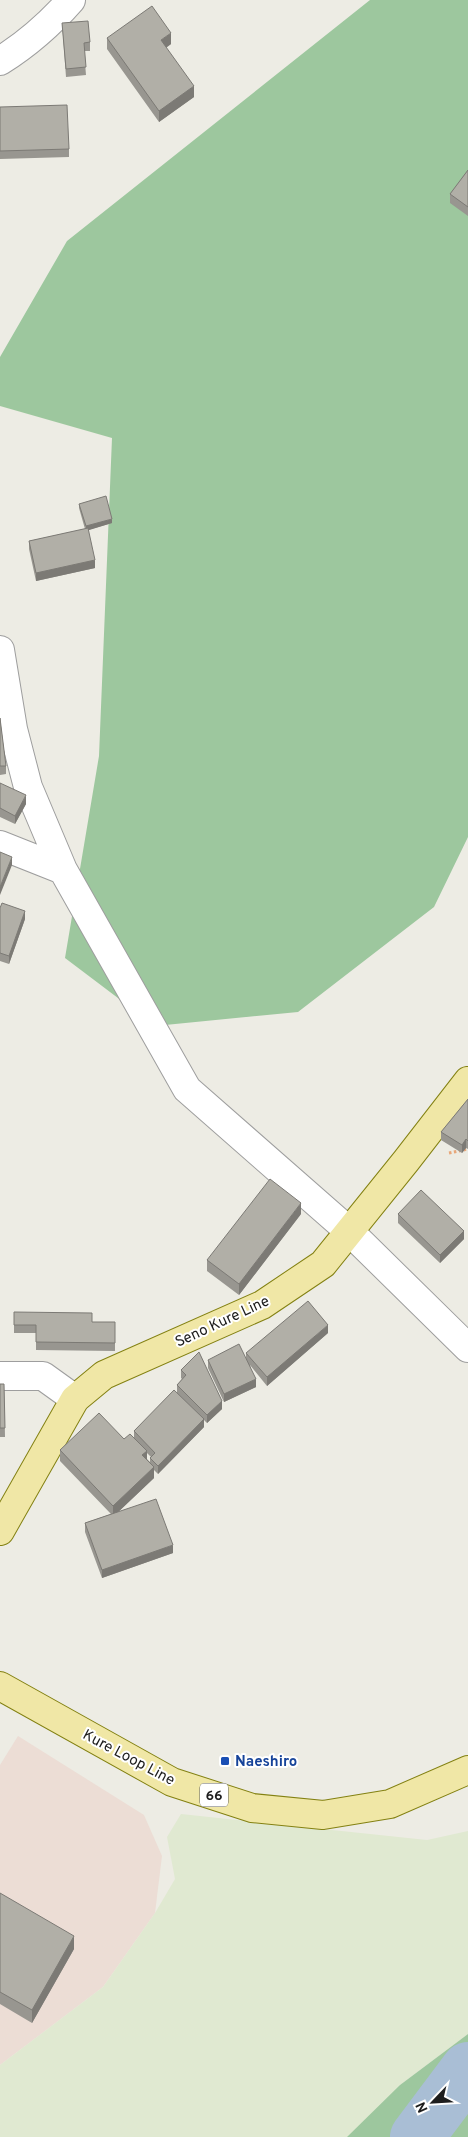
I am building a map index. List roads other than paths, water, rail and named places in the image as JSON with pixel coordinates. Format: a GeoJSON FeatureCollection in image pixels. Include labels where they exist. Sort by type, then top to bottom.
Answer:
{"type":"FeatureCollection","features":[{"type":"Feature","properties":{"kind":"main road","name":"Seno Kure Line"},"geometry":{"type":"LineString","coordinates":[[0,1531],[75,1399],[104,1375],[262,1305],[323,1264],[468,1081]]}},
{"type":"Feature","properties":{"kind":"main road","name":"Kure Loop Line"},"geometry":{"type":"LineString","coordinates":[[0,1686],[172,1782],[252,1808],[322,1815],[390,1804],[457,1775]]}},
{"type":"Feature","properties":{"kind":"street"},"geometry":{"type":"LineString","coordinates":[[0,61],[18,50],[56,17],[71,0]]}},
{"type":"Feature","properties":{"kind":"street"},"geometry":{"type":"LineString","coordinates":[[0,650],[13,729],[28,787],[63,870],[187,1089],[350,1232],[468,1348]]}},
{"type":"Feature","properties":{"kind":"street"},"geometry":{"type":"LineString","coordinates":[[0,845],[63,870]]}},
{"type":"Feature","properties":{"kind":"street"},"geometry":{"type":"LineString","coordinates":[[0,1376],[43,1376],[75,1399]]}},
{"type":"Feature","properties":{"kind":"waterway"},"geometry":{"type":"LineString","coordinates":[[417,2137],[468,2069]]}},
{"type":"Feature","properties":{"kind":"place","name":"Naeshiro"},"geometry":{"type":"Point","coordinates":[225,1761]}}]}
